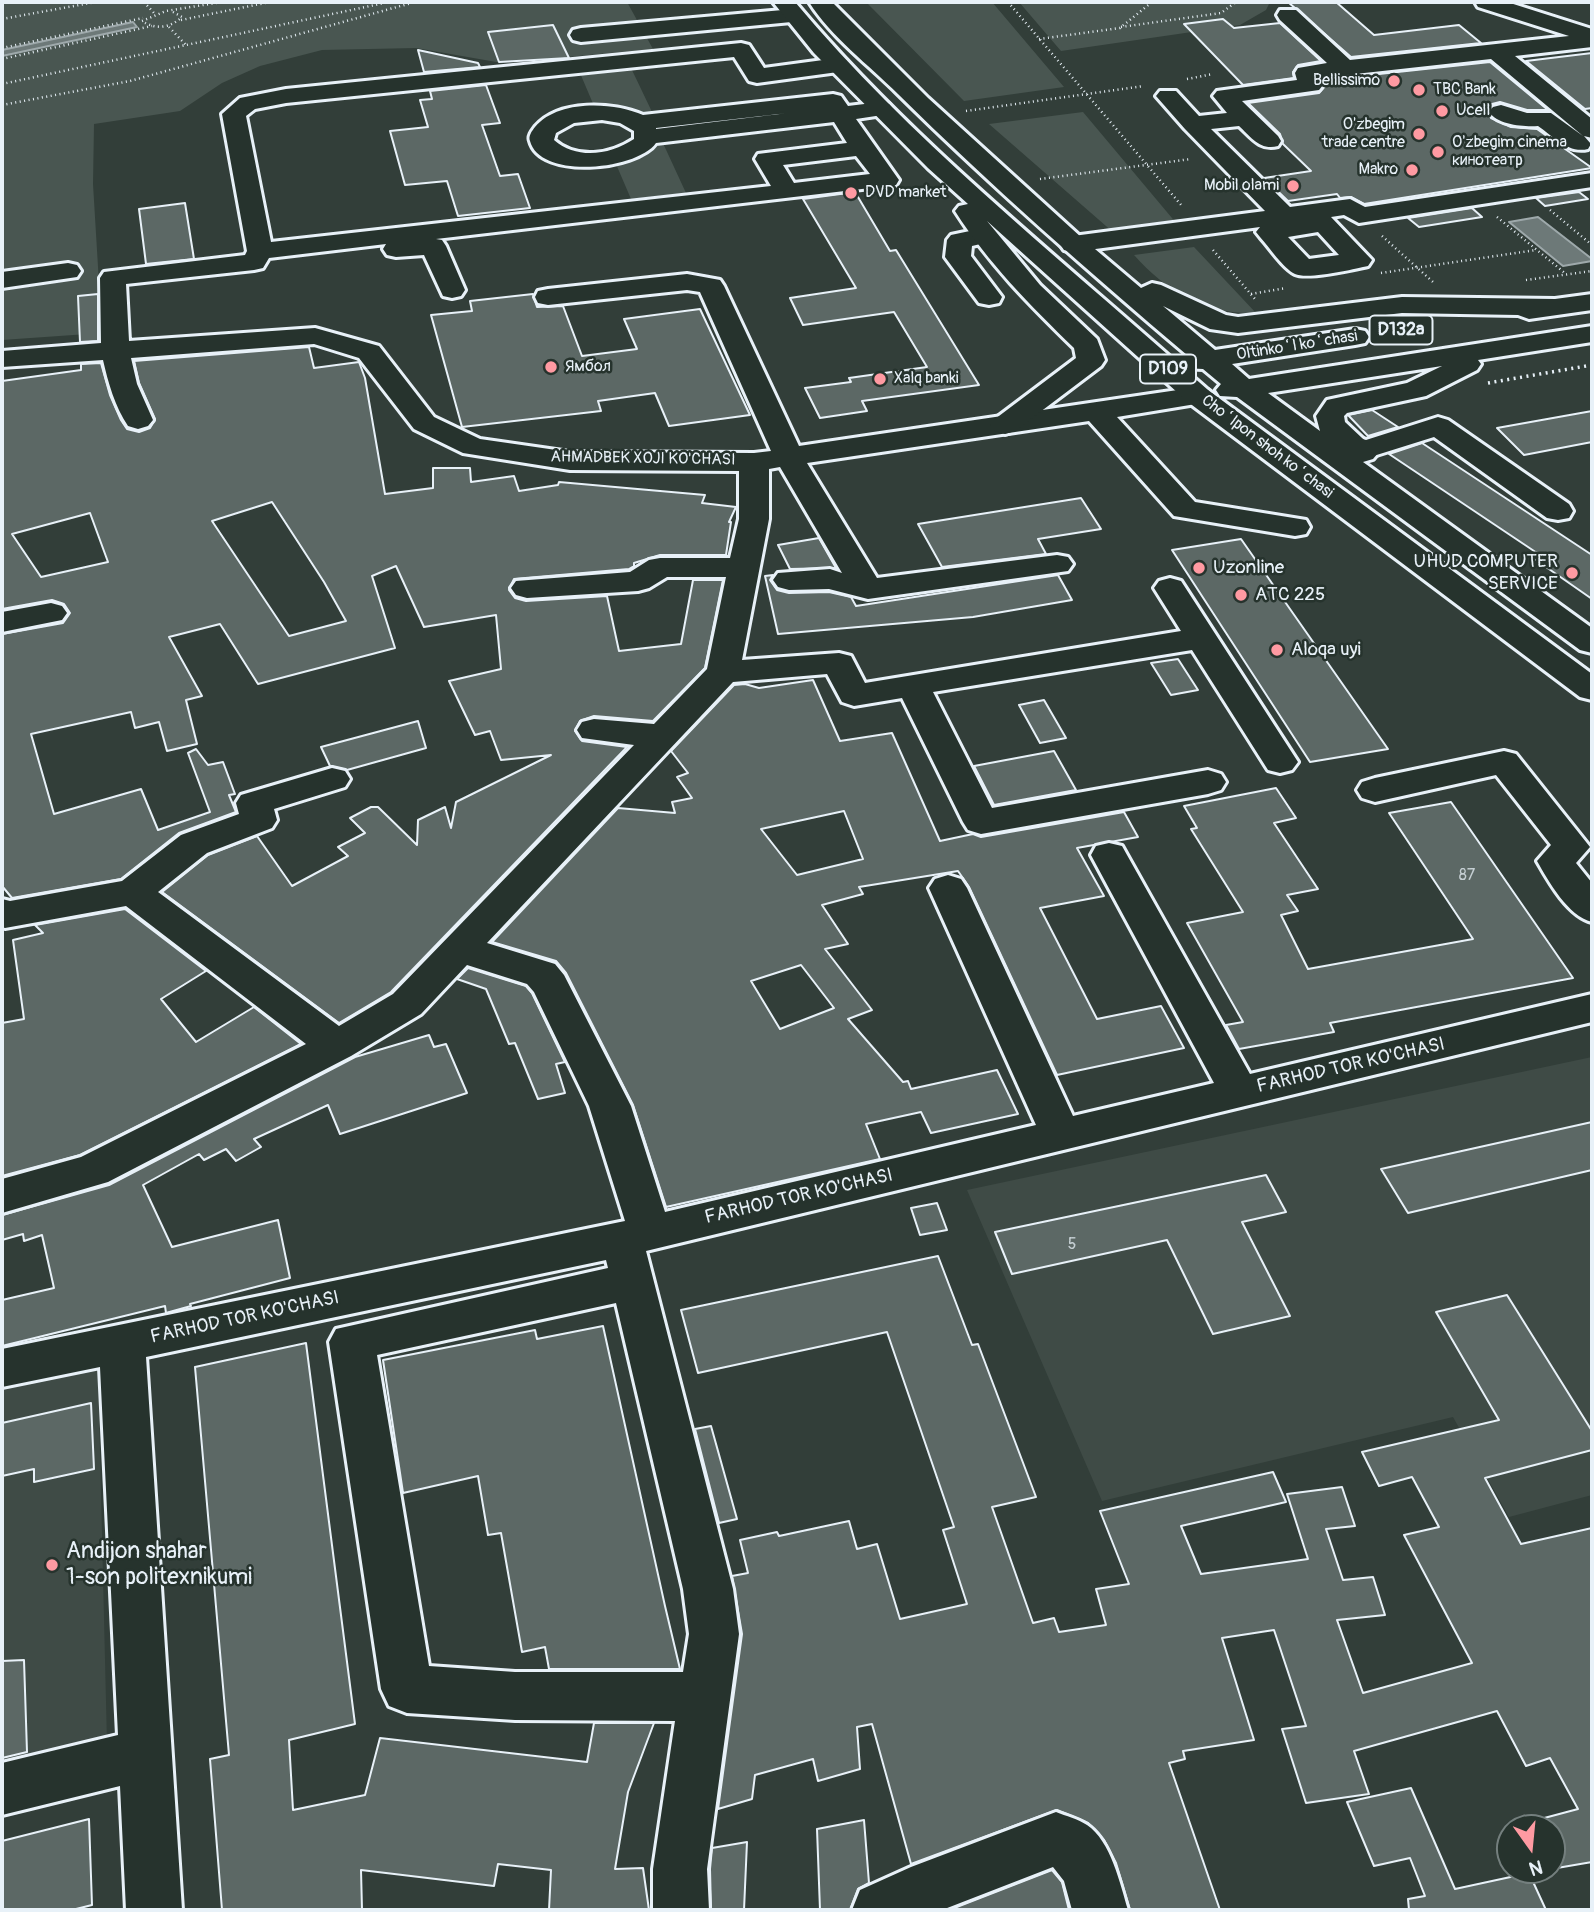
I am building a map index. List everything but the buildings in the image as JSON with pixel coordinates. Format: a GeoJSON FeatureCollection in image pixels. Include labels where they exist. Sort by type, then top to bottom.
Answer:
{"type":"FeatureCollection","features":[{"type":"Feature","properties":{"kind":"main road","name":"Choʻlpon shoh koʻchasi"},"geometry":{"type":"LineString","coordinates":[[820,2],[874,58],[1083,250],[1204,377],[1592,690]]}},
{"type":"Feature","properties":{"kind":"main road"},"geometry":{"type":"LineString","coordinates":[[1486,2],[1592,38]]}},
{"type":"Feature","properties":{"kind":"main road"},"geometry":{"type":"LineString","coordinates":[[1522,2],[1592,27]]}},
{"type":"Feature","properties":{"kind":"main road"},"geometry":{"type":"LineString","coordinates":[[581,35],[789,9]]}},
{"type":"Feature","properties":{"kind":"main road","name":"D109"},"geometry":{"type":"LineString","coordinates":[[789,9],[838,65],[937,163],[1166,367],[1204,377]]}},
{"type":"Feature","properties":{"kind":"main road"},"geometry":{"type":"LineString","coordinates":[[1288,15],[1345,67]]}},
{"type":"Feature","properties":{"kind":"main road"},"geometry":{"type":"LineString","coordinates":[[1269,141],[1225,96],[1311,85],[1306,73],[1345,67],[1494,58],[1592,38]]}},
{"type":"Feature","properties":{"kind":"main road"},"geometry":{"type":"LineString","coordinates":[[257,257],[234,114],[248,103],[286,96],[741,50],[757,76],[874,58]]}},
{"type":"Feature","properties":{"kind":"main road"},"geometry":{"type":"LineString","coordinates":[[1494,58],[1592,131]]}},
{"type":"Feature","properties":{"kind":"main road"},"geometry":{"type":"LineString","coordinates":[[1494,58],[1592,140]]}},
{"type":"Feature","properties":{"kind":"main road"},"geometry":{"type":"LineString","coordinates":[[1168,96],[1223,154],[1276,224],[1303,268],[1359,260],[1317,218]]}},
{"type":"Feature","properties":{"kind":"main road"},"geometry":{"type":"LineString","coordinates":[[642,130],[881,109]]}},
{"type":"Feature","properties":{"kind":"main road"},"geometry":{"type":"LineString","coordinates":[[1501,112],[1525,120],[1543,118],[1592,152]]}},
{"type":"Feature","properties":{"kind":"main road"},"geometry":{"type":"LineString","coordinates":[[138,420],[123,384],[115,351],[113,278],[257,257],[887,180],[862,148],[841,114]]}},
{"type":"Feature","properties":{"kind":"main road"},"geometry":{"type":"LineString","coordinates":[[1193,124],[1244,118]]}},
{"type":"Feature","properties":{"kind":"main road"},"geometry":{"type":"LineString","coordinates":[[787,192],[767,159],[862,148]]}},
{"type":"Feature","properties":{"kind":"main road"},"geometry":{"type":"LineString","coordinates":[[937,163],[984,236],[1031,290],[1087,345],[1091,354],[1091,360],[1085,366],[1005,425]]}},
{"type":"Feature","properties":{"kind":"main road"},"geometry":{"type":"LineString","coordinates":[[1083,250],[1317,218],[1350,207],[1359,215],[1592,180]]}},
{"type":"Feature","properties":{"kind":"main road"},"geometry":{"type":"LineString","coordinates":[[984,236],[960,240],[958,257],[989,297]]}},
{"type":"Feature","properties":{"kind":"main road"},"geometry":{"type":"LineString","coordinates":[[257,257],[433,246],[452,290]]}},
{"type":"Feature","properties":{"kind":"main road"},"geometry":{"type":"LineString","coordinates":[[1083,250],[1192,312],[1229,324],[1402,305],[1554,307]]}},
{"type":"Feature","properties":{"kind":"main road"},"geometry":{"type":"LineString","coordinates":[[2,280],[68,271]]}},
{"type":"Feature","properties":{"kind":"main road"},"geometry":{"type":"LineString","coordinates":[[548,297],[687,282],[711,286],[771,459],[868,589]]}},
{"type":"Feature","properties":{"kind":"main road","name":"Oltinkoʻl koʻchasi"},"geometry":{"type":"LineString","coordinates":[[1204,377],[1554,307],[1592,302]]}},
{"type":"Feature","properties":{"kind":"main road","name":"Oltinkoʻl koʻchasi"},"geometry":{"type":"LineString","coordinates":[[1204,377],[1243,388],[1592,334]]}},
{"type":"Feature","properties":{"kind":"main road","name":"AHMADBEK XOJI KO'CHASI"},"geometry":{"type":"LineString","coordinates":[[2,359],[315,336],[369,352],[424,423],[473,447],[570,461],[771,459],[1097,412],[1204,377]]}},
{"type":"Feature","properties":{"kind":"main road"},"geometry":{"type":"LineString","coordinates":[[1563,339],[1592,344]]}},
{"type":"Feature","properties":{"kind":"main road"},"geometry":{"type":"LineString","coordinates":[[1492,350],[1416,390],[1337,406],[1330,416],[1331,425],[1352,445],[1454,519],[1496,573]]}},
{"type":"Feature","properties":{"kind":"main road","name":"Choʻlpon shoh koʻchasi"},"geometry":{"type":"LineString","coordinates":[[1243,388],[1592,643]]}},
{"type":"Feature","properties":{"kind":"main road"},"geometry":{"type":"LineString","coordinates":[[1097,412],[1185,510],[1295,527]]}},
{"type":"Feature","properties":{"kind":"main road"},"geometry":{"type":"LineString","coordinates":[[1352,445],[1367,449],[1438,426],[1558,511]]}},
{"type":"Feature","properties":{"kind":"main road"},"geometry":{"type":"LineString","coordinates":[[2,1196],[93,1170],[337,1046],[407,1004],[723,672],[754,519],[771,459]]}},
{"type":"Feature","properties":{"kind":"main road"},"geometry":{"type":"LineString","coordinates":[[789,580],[830,579],[868,589],[1057,564]]}},
{"type":"Feature","properties":{"kind":"main road"},"geometry":{"type":"LineString","coordinates":[[527,588],[638,581],[660,567],[743,568]]}},
{"type":"Feature","properties":{"kind":"main road"},"geometry":{"type":"LineString","coordinates":[[1170,588],[1280,762]]}},
{"type":"Feature","properties":{"kind":"main road"},"geometry":{"type":"LineString","coordinates":[[2,622],[51,613]]}},
{"type":"Feature","properties":{"kind":"main road"},"geometry":{"type":"LineString","coordinates":[[723,672],[839,663],[854,695],[1202,638]]}},
{"type":"Feature","properties":{"kind":"main road"},"geometry":{"type":"LineString","coordinates":[[913,686],[981,822],[1208,782]]}},
{"type":"Feature","properties":{"kind":"main road"},"geometry":{"type":"LineString","coordinates":[[594,730],[661,736]]}},
{"type":"Feature","properties":{"kind":"main road"},"geometry":{"type":"LineString","coordinates":[[1375,790],[1504,762],[1572,847],[1555,861],[1592,909]]}},
{"type":"Feature","properties":{"kind":"main road"},"geometry":{"type":"LineString","coordinates":[[2,912],[5,915],[134,892],[194,844],[259,820],[254,803],[332,779]]}},
{"type":"Feature","properties":{"kind":"main road"},"geometry":{"type":"LineString","coordinates":[[1109,855],[1240,1093]]}},
{"type":"Feature","properties":{"kind":"main road"},"geometry":{"type":"LineString","coordinates":[[948,888],[1061,1135]]}},
{"type":"Feature","properties":{"kind":"main road"},"geometry":{"type":"LineString","coordinates":[[134,892],[337,1046]]}},
{"type":"Feature","properties":{"kind":"main road"},"geometry":{"type":"LineString","coordinates":[[461,949],[541,974],[550,985],[610,1106],[635,1251],[708,1589],[714,1634],[680,1869],[681,1910]]}},
{"type":"Feature","properties":{"kind":"main road","name":"FARHOD TOR KO'CHASI"},"geometry":{"type":"LineString","coordinates":[[2,1368],[122,1343],[635,1251],[1061,1135],[1592,1008]]}},
{"type":"Feature","properties":{"kind":"main road"},"geometry":{"type":"LineString","coordinates":[[635,1251],[352,1342],[407,1689],[515,1696],[705,1697]]}},
{"type":"Feature","properties":{"kind":"main road"},"geometry":{"type":"LineString","coordinates":[[122,1343],[154,1910]]}},
{"type":"Feature","properties":{"kind":"main road"},"geometry":{"type":"LineString","coordinates":[[2,1789],[147,1754]]}},
{"type":"Feature","properties":{"kind":"main road"},"geometry":{"type":"LineString","coordinates":[[880,1910],[911,1895],[1056,1839],[1070,1842],[1083,1858],[1100,1910]]}},
{"type":"Feature","properties":{"kind":"path"},"geometry":{"type":"LineString","coordinates":[[2,19],[96,2]]}},
{"type":"Feature","properties":{"kind":"path"},"geometry":{"type":"LineString","coordinates":[[144,2],[154,13]]}},
{"type":"Feature","properties":{"kind":"path"},"geometry":{"type":"LineString","coordinates":[[2,48],[143,18],[154,13],[222,2]]}},
{"type":"Feature","properties":{"kind":"path"},"geometry":{"type":"LineString","coordinates":[[2,59],[152,26],[168,26],[180,20],[270,2]]}},
{"type":"Feature","properties":{"kind":"path"},"geometry":{"type":"LineString","coordinates":[[2,84],[389,2]]}},
{"type":"Feature","properties":{"kind":"path"},"geometry":{"type":"LineString","coordinates":[[2,105],[130,81],[415,2]]}},
{"type":"Feature","properties":{"kind":"path"},"geometry":{"type":"LineString","coordinates":[[1120,27],[1152,2]]}},
{"type":"Feature","properties":{"kind":"path"},"geometry":{"type":"LineString","coordinates":[[1039,39],[1222,13],[1236,2]]}},
{"type":"Feature","properties":{"kind":"path"},"geometry":{"type":"LineString","coordinates":[[173,12],[180,15],[180,20]]}},
{"type":"Feature","properties":{"kind":"path"},"geometry":{"type":"LineString","coordinates":[[143,18],[143,24],[152,26]]}},
{"type":"Feature","properties":{"kind":"path"},"geometry":{"type":"LineString","coordinates":[[168,26],[186,45]]}},
{"type":"Feature","properties":{"kind":"path"},"geometry":{"type":"LineString","coordinates":[[1037,179],[1223,154]]}},
{"type":"Feature","properties":{"kind":"path"},"geometry":{"type":"LineString","coordinates":[[1549,209],[1592,245]]}},
{"type":"Feature","properties":{"kind":"path"},"geometry":{"type":"LineString","coordinates":[[1359,215],[1435,284]]}},
{"type":"Feature","properties":{"kind":"path"},"geometry":{"type":"LineString","coordinates":[[1509,215],[1496,216],[1566,275]]}},
{"type":"Feature","properties":{"kind":"path"},"geometry":{"type":"LineString","coordinates":[[1381,236],[1394,233]]}},
{"type":"Feature","properties":{"kind":"path"},"geometry":{"type":"LineString","coordinates":[[1379,273],[1536,250]]}},
{"type":"Feature","properties":{"kind":"path"},"geometry":{"type":"LineString","coordinates":[[1251,294],[1289,288]]}},
{"type":"Feature","properties":{"kind":"shaded area"},"geometry":{"type":"Polygon","coordinates":[[[2,2],[627,2],[653,49],[502,63],[416,48],[322,50],[260,66],[222,83],[180,111],[94,124],[93,184],[102,333],[2,340],[2,2]]]}},
{"type":"Feature","properties":{"kind":"shaded area"},"geometry":{"type":"Polygon","coordinates":[[[866,2],[992,2],[1064,87],[964,101],[866,2]]]}},
{"type":"Feature","properties":{"kind":"shaded area"},"geometry":{"type":"Polygon","coordinates":[[[1019,2],[1270,2],[1266,10],[1240,25],[1061,51],[1019,2]]]}},
{"type":"Feature","properties":{"kind":"shaded area"},"geometry":{"type":"Polygon","coordinates":[[[133,22],[137,27],[2,56],[2,50],[133,22]]]}},
{"type":"Feature","properties":{"kind":"shaded area"},"geometry":{"type":"Polygon","coordinates":[[[631,68],[653,114],[632,111],[597,113],[580,73],[631,68]]]}},
{"type":"Feature","properties":{"kind":"shaded area"},"geometry":{"type":"Polygon","coordinates":[[[1083,112],[1177,224],[1114,233],[989,124],[1083,112]]]}},
{"type":"Feature","properties":{"kind":"shaded area"},"geometry":{"type":"Polygon","coordinates":[[[662,141],[686,193],[631,199],[616,164],[652,150],[662,141]]]}},
{"type":"Feature","properties":{"kind":"shaded area"},"geometry":{"type":"Polygon","coordinates":[[[1538,217],[1592,261],[1563,266],[1509,222],[1538,217]]]}},
{"type":"Feature","properties":{"kind":"shaded area"},"geometry":{"type":"Polygon","coordinates":[[[1194,247],[1256,313],[1220,310],[1189,299],[1160,280],[1134,255],[1194,247]]]}},
{"type":"Feature","properties":{"kind":"shaded area"},"geometry":{"type":"Polygon","coordinates":[[[1592,1057],[1592,1495],[1509,1517],[1453,1417],[1102,1501],[967,1190],[1592,1057]]]}},
{"type":"Feature","properties":{"kind":"shaded area","name":"Andijon shahar 1-son politexnikumi"},"geometry":{"type":"Polygon","coordinates":[[[98,1368],[107,1743],[2,1768],[2,1388],[98,1368]]]}},
{"type":"Feature","properties":{"kind":"place","name":"Bellissimo"},"geometry":{"type":"Point","coordinates":[1394,81]}},
{"type":"Feature","properties":{"kind":"place","name":"TBC Bank"},"geometry":{"type":"Point","coordinates":[1419,90]}},
{"type":"Feature","properties":{"kind":"place","name":"Ucell"},"geometry":{"type":"Point","coordinates":[1442,111]}},
{"type":"Feature","properties":{"kind":"place","name":"O'zbegim trade centre"},"geometry":{"type":"Point","coordinates":[1419,134]}},
{"type":"Feature","properties":{"kind":"place","name":"O'zbegim cinema кинотеатр"},"geometry":{"type":"Point","coordinates":[1438,152]}},
{"type":"Feature","properties":{"kind":"place","name":"Makro"},"geometry":{"type":"Point","coordinates":[1412,170]}},
{"type":"Feature","properties":{"kind":"place","name":"Mobil olami"},"geometry":{"type":"Point","coordinates":[1293,186]}},
{"type":"Feature","properties":{"kind":"place","name":"DVD market"},"geometry":{"type":"Point","coordinates":[851,193]}},
{"type":"Feature","properties":{"kind":"place","name":"Ямбол"},"geometry":{"type":"Point","coordinates":[551,367]}},
{"type":"Feature","properties":{"kind":"place","name":"Xalq banki"},"geometry":{"type":"Point","coordinates":[880,379]}},
{"type":"Feature","properties":{"kind":"place","name":"Uzonline"},"geometry":{"type":"Point","coordinates":[1199,568]}},
{"type":"Feature","properties":{"kind":"place","name":"UHUD COMPUTER SERVICE"},"geometry":{"type":"Point","coordinates":[1572,573]}},
{"type":"Feature","properties":{"kind":"place","name":"АТС 225"},"geometry":{"type":"Point","coordinates":[1241,595]}},
{"type":"Feature","properties":{"kind":"place","name":"Aloqa uyi"},"geometry":{"type":"Point","coordinates":[1277,650]}},
{"type":"Feature","properties":{"kind":"place","name":"Andijon shahar 1-son politexnikumi"},"geometry":{"type":"Point","coordinates":[52,1565]}}]}
